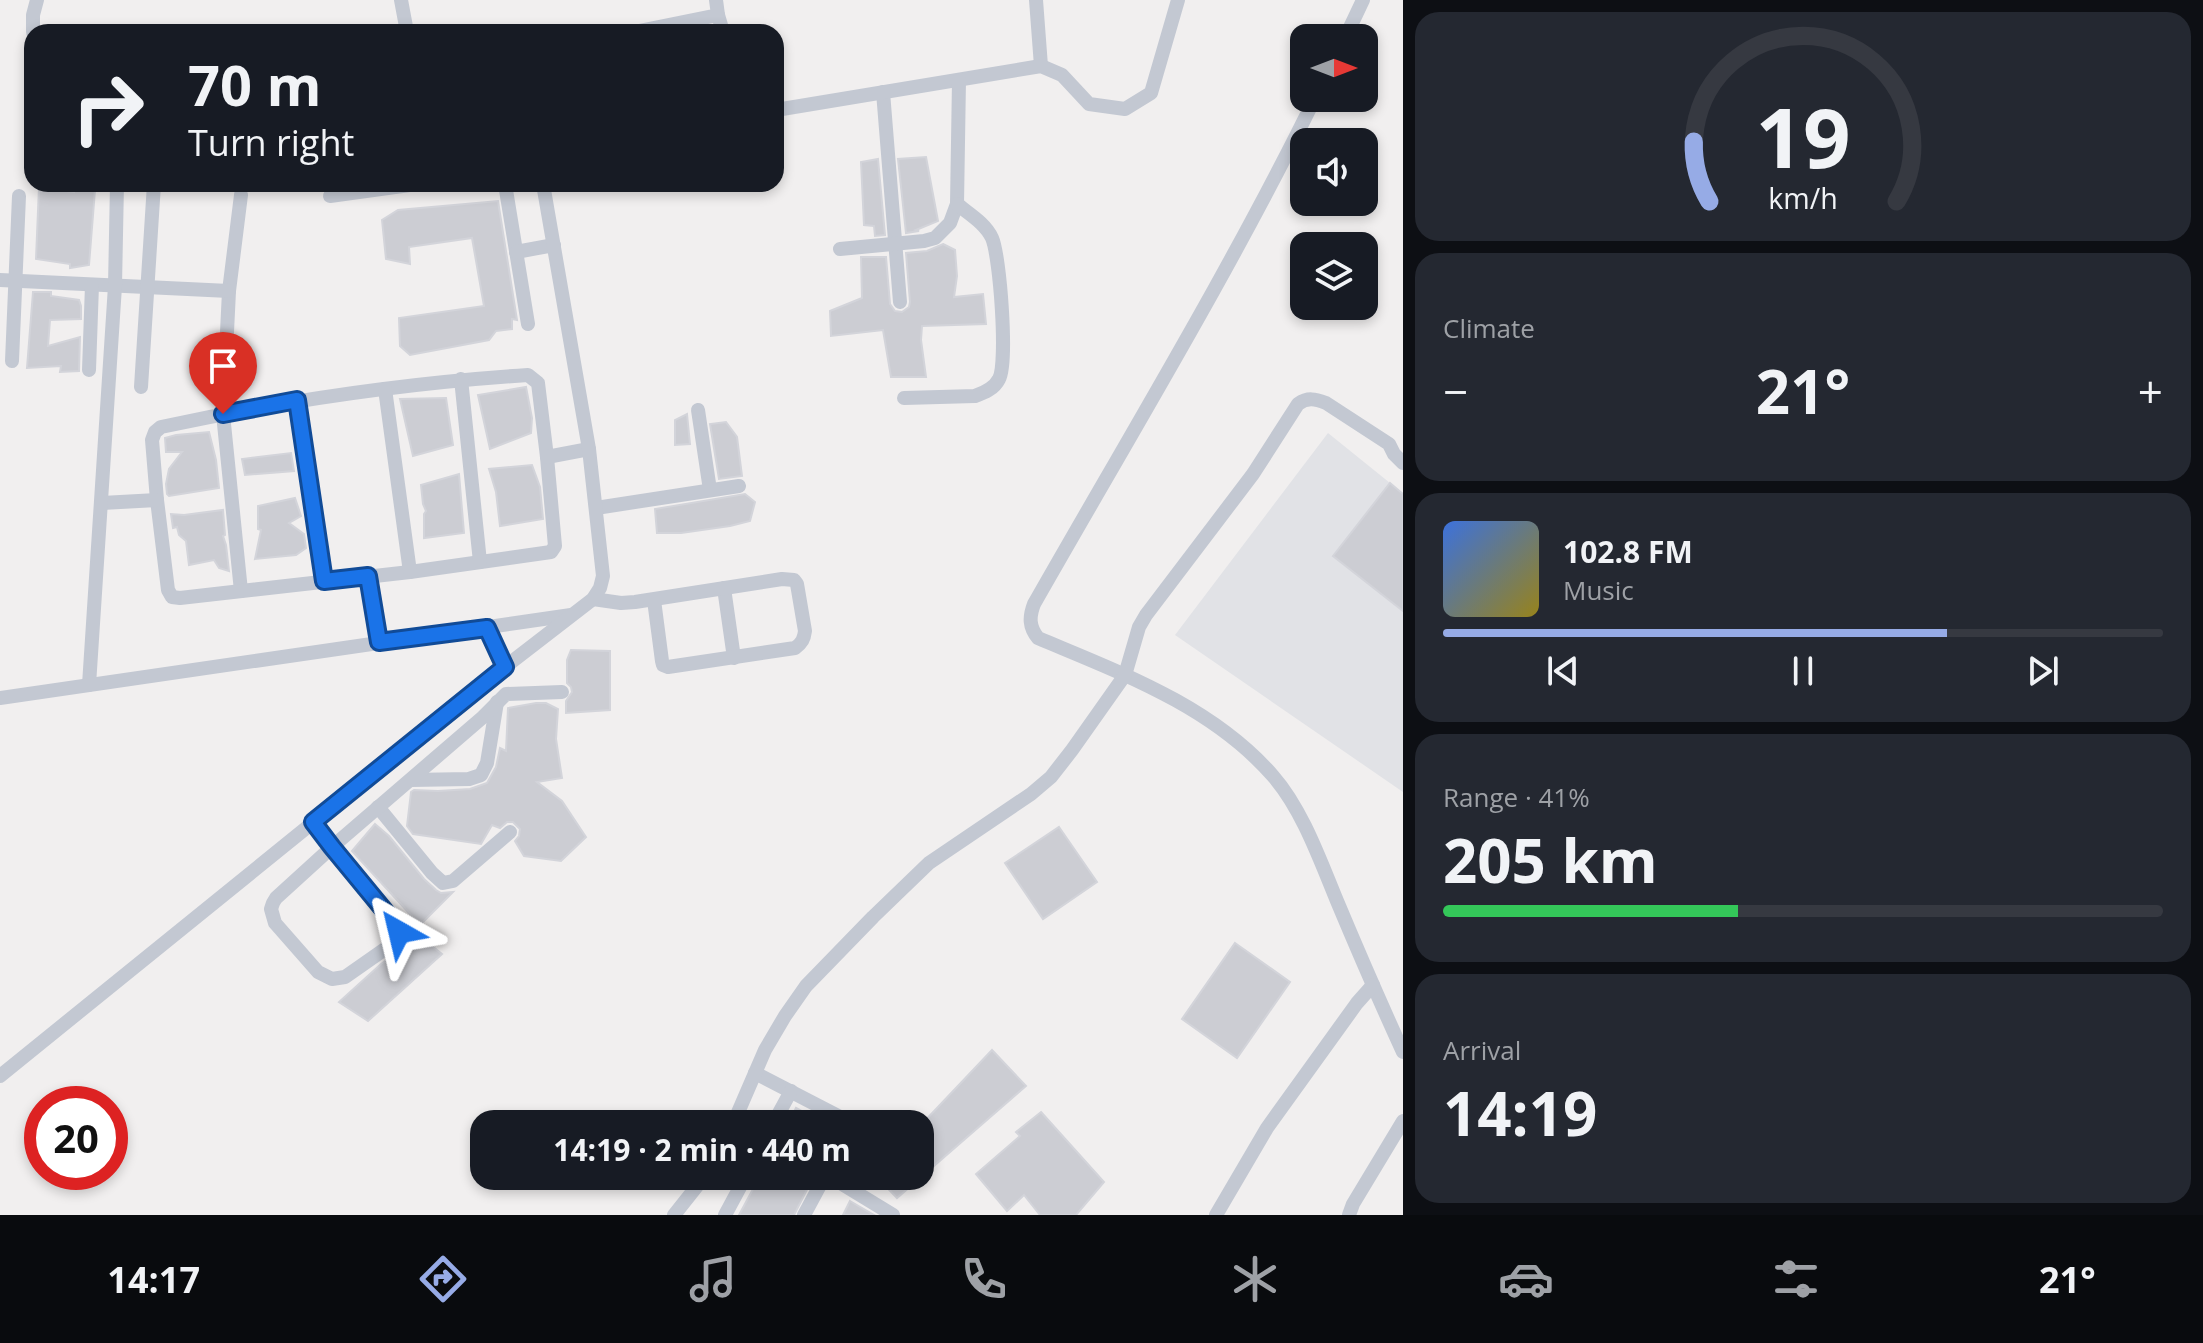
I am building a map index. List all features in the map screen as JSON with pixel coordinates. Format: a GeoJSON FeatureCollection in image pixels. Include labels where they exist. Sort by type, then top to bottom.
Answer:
{"type":"FeatureCollection","features":[{"type":"Feature","properties":{"kind":"lane"},"geometry":{"type":"LineString","coordinates":[[33,24],[37,0]]}},
{"type":"Feature","properties":{"kind":"lane"},"geometry":{"type":"LineString","coordinates":[[401,0],[406,24]]}},
{"type":"Feature","properties":{"kind":"lane"},"geometry":{"type":"LineString","coordinates":[[1036,0],[1041,66]]}},
{"type":"Feature","properties":{"kind":"lane"},"geometry":{"type":"LineString","coordinates":[[784,109],[1041,66],[1062,75],[1089,104],[1125,109],[1151,93],[1178,0]]}},
{"type":"Feature","properties":{"kind":"lane"},"geometry":{"type":"LineString","coordinates":[[1352,24],[1363,0]]}},
{"type":"Feature","properties":{"kind":"lane"},"geometry":{"type":"LineString","coordinates":[[661,24],[717,7]]}},
{"type":"Feature","properties":{"kind":"lane"},"geometry":{"type":"LineString","coordinates":[[840,249],[935,238],[950,223],[957,204],[959,80]]}},
{"type":"Feature","properties":{"kind":"lane"},"geometry":{"type":"LineString","coordinates":[[883,92],[900,302]]}},
{"type":"Feature","properties":{"kind":"lane"},"geometry":{"type":"LineString","coordinates":[[1308,112],[1237,248],[1030,614],[1030,623],[1038,638],[1125,675],[1209,721],[1248,751],[1274,777],[1314,846],[1403,1052]]}},
{"type":"Feature","properties":{"kind":"lane"},"geometry":{"type":"LineString","coordinates":[[89,685],[115,286],[117,192]]}},
{"type":"Feature","properties":{"kind":"lane"},"geometry":{"type":"LineString","coordinates":[[141,387],[154,192]]}},
{"type":"Feature","properties":{"kind":"lane"},"geometry":{"type":"LineString","coordinates":[[330,196],[359,192]]}},
{"type":"Feature","properties":{"kind":"lane"},"geometry":{"type":"LineString","coordinates":[[506,192],[528,324]]}},
{"type":"Feature","properties":{"kind":"lane"},"geometry":{"type":"LineString","coordinates":[[0,1076],[593,599],[600,588],[603,576],[589,449],[544,192]]}},
{"type":"Feature","properties":{"kind":"lane"},"geometry":{"type":"LineString","coordinates":[[241,195],[229,291],[223,414],[241,591]]}},
{"type":"Feature","properties":{"kind":"lane"},"geometry":{"type":"LineString","coordinates":[[12,361],[19,196]]}},
{"type":"Feature","properties":{"kind":"lane"},"geometry":{"type":"LineString","coordinates":[[904,398],[975,396],[985,393],[1000,378],[1003,365],[1001,315],[994,246],[984,226],[957,204]]}},
{"type":"Feature","properties":{"kind":"lane"},"geometry":{"type":"LineString","coordinates":[[516,252],[554,245]]}},
{"type":"Feature","properties":{"kind":"lane"},"geometry":{"type":"LineString","coordinates":[[0,280],[229,291]]}},
{"type":"Feature","properties":{"kind":"lane"},"geometry":{"type":"LineString","coordinates":[[89,370],[92,285]]}},
{"type":"Feature","properties":{"kind":"lane"},"geometry":{"type":"LineString","coordinates":[[528,375],[538,383],[555,546],[551,552],[410,572],[172,597],[168,590],[152,440],[161,427],[223,414],[297,400],[461,379],[528,375]]}},
{"type":"Feature","properties":{"kind":"lane"},"geometry":{"type":"LineString","coordinates":[[461,379],[480,562]]}},
{"type":"Feature","properties":{"kind":"lane"},"geometry":{"type":"LineString","coordinates":[[385,389],[410,572]]}},
{"type":"Feature","properties":{"kind":"lane"},"geometry":{"type":"LineString","coordinates":[[739,1110],[765,1050],[806,986],[929,863],[1051,777],[1125,675],[1139,627],[1253,474],[1298,404],[1306,399],[1326,403],[1389,444],[1403,463]]}},
{"type":"Feature","properties":{"kind":"lane"},"geometry":{"type":"LineString","coordinates":[[297,400],[324,581]]}},
{"type":"Feature","properties":{"kind":"lane"},"geometry":{"type":"LineString","coordinates":[[698,410],[710,490]]}},
{"type":"Feature","properties":{"kind":"lane"},"geometry":{"type":"LineString","coordinates":[[1389,444],[1403,437]]}},
{"type":"Feature","properties":{"kind":"lane"},"geometry":{"type":"LineString","coordinates":[[547,457],[589,449]]}},
{"type":"Feature","properties":{"kind":"lane"},"geometry":{"type":"LineString","coordinates":[[596,508],[739,486]]}},
{"type":"Feature","properties":{"kind":"lane"},"geometry":{"type":"LineString","coordinates":[[102,503],[157,500]]}},
{"type":"Feature","properties":{"kind":"lane"},"geometry":{"type":"LineString","coordinates":[[368,576],[379,642]]}},
{"type":"Feature","properties":{"kind":"lane"},"geometry":{"type":"LineString","coordinates":[[593,599],[621,603],[654,600],[782,579],[794,580],[805,631],[801,644],[795,648],[673,668],[663,665],[654,600]]}},
{"type":"Feature","properties":{"kind":"lane"},"geometry":{"type":"LineString","coordinates":[[724,588],[734,658]]}},
{"type":"Feature","properties":{"kind":"lane"},"geometry":{"type":"LineString","coordinates":[[0,698],[572,615]]}},
{"type":"Feature","properties":{"kind":"lane"},"geometry":{"type":"LineString","coordinates":[[487,628],[505,667]]}},
{"type":"Feature","properties":{"kind":"lane"},"geometry":{"type":"LineString","coordinates":[[313,822],[332,847],[397,926],[399,932],[395,942],[339,979],[318,972],[275,923],[271,909],[276,898],[332,847],[483,717],[506,694],[562,692]]}},
{"type":"Feature","properties":{"kind":"lane"},"geometry":{"type":"LineString","coordinates":[[411,780],[469,779],[481,775],[487,763],[497,702]]}},
{"type":"Feature","properties":{"kind":"lane"},"geometry":{"type":"LineString","coordinates":[[378,807],[443,883],[453,881],[510,832]]}},
{"type":"Feature","properties":{"kind":"lane"},"geometry":{"type":"LineString","coordinates":[[1216,1215],[1267,1128],[1373,985]]}},
{"type":"Feature","properties":{"kind":"lane"},"geometry":{"type":"LineString","coordinates":[[755,1073],[827,1110]]}},
{"type":"Feature","properties":{"kind":"lane"},"geometry":{"type":"LineString","coordinates":[[781,1110],[791,1091]]}},
{"type":"Feature","properties":{"kind":"lane"},"geometry":{"type":"LineString","coordinates":[[1349,1215],[1403,1121]]}},
{"type":"Feature","properties":{"kind":"lane"},"geometry":{"type":"LineString","coordinates":[[674,1215],[694,1190]]}},
{"type":"Feature","properties":{"kind":"lane"},"geometry":{"type":"LineString","coordinates":[[725,1215],[738,1190]]}},
{"type":"Feature","properties":{"kind":"lane"},"geometry":{"type":"LineString","coordinates":[[804,1215],[819,1190]]}},
{"type":"Feature","properties":{"kind":"lane"},"geometry":{"type":"LineString","coordinates":[[851,1190],[893,1215]]}},
{"type":"Feature","properties":{"kind":"shaded area"},"geometry":{"type":"Polygon","coordinates":[[[1328,433],[1390,483],[1333,556],[1403,611],[1403,792],[1175,635],[1328,433]]]}},
{"type":"Feature","properties":{"kind":"building"},"geometry":{"type":"Polygon","coordinates":[[[926,157],[938,221],[916,230],[919,231],[906,233],[898,159],[926,157]]]}},
{"type":"Feature","properties":{"kind":"building"},"geometry":{"type":"Polygon","coordinates":[[[878,159],[885,235],[875,236],[874,226],[864,225],[861,162],[878,159]]]}},
{"type":"Feature","properties":{"kind":"building"},"geometry":{"type":"Polygon","coordinates":[[[39,192],[95,192],[89,265],[70,268],[70,264],[36,259],[39,192]]]}},
{"type":"Feature","properties":{"kind":"building"},"geometry":{"type":"Polygon","coordinates":[[[498,201],[517,320],[512,319],[512,329],[496,331],[489,340],[410,355],[400,346],[399,318],[484,306],[472,238],[409,247],[410,264],[386,259],[382,220],[398,210],[498,201]]]}},
{"type":"Feature","properties":{"kind":"building"},"geometry":{"type":"Polygon","coordinates":[[[943,244],[955,250],[957,276],[954,297],[983,294],[986,324],[922,326],[926,377],[891,377],[883,330],[831,336],[830,311],[862,298],[861,257],[886,257],[890,304],[895,311],[902,312],[910,302],[906,253],[927,251],[943,244]]]}},
{"type":"Feature","properties":{"kind":"building"},"geometry":{"type":"Polygon","coordinates":[[[33,292],[51,292],[51,296],[79,300],[81,319],[50,320],[48,346],[80,337],[79,371],[60,372],[61,366],[27,368],[33,292]]]}},
{"type":"Feature","properties":{"kind":"building"},"geometry":{"type":"Polygon","coordinates":[[[526,387],[532,418],[531,433],[490,449],[478,395],[526,387]]]}},
{"type":"Feature","properties":{"kind":"building"},"geometry":{"type":"Polygon","coordinates":[[[446,398],[453,445],[413,456],[400,399],[446,398]]]}},
{"type":"Feature","properties":{"kind":"building"},"geometry":{"type":"Polygon","coordinates":[[[687,414],[690,444],[675,445],[675,420],[687,414]]]}},
{"type":"Feature","properties":{"kind":"building"},"geometry":{"type":"Polygon","coordinates":[[[726,422],[737,437],[742,476],[719,479],[710,424],[726,422]]]}},
{"type":"Feature","properties":{"kind":"building"},"geometry":{"type":"Polygon","coordinates":[[[209,432],[219,488],[169,496],[166,484],[169,469],[182,452],[166,452],[165,438],[209,432]]]}},
{"type":"Feature","properties":{"kind":"building"},"geometry":{"type":"Polygon","coordinates":[[[291,453],[294,471],[245,475],[242,459],[291,453]]]}},
{"type":"Feature","properties":{"kind":"building"},"geometry":{"type":"Polygon","coordinates":[[[532,465],[540,487],[543,519],[500,526],[496,492],[489,469],[532,465]]]}},
{"type":"Feature","properties":{"kind":"building"},"geometry":{"type":"Polygon","coordinates":[[[459,474],[464,533],[424,538],[426,511],[421,485],[459,474]]]}},
{"type":"Feature","properties":{"kind":"building"},"geometry":{"type":"Polygon","coordinates":[[[1390,483],[1403,494],[1403,611],[1333,556],[1390,483]]]}},
{"type":"Feature","properties":{"kind":"building"},"geometry":{"type":"Polygon","coordinates":[[[745,494],[755,502],[750,521],[681,533],[657,533],[655,509],[745,494]]]}},
{"type":"Feature","properties":{"kind":"building"},"geometry":{"type":"Polygon","coordinates":[[[295,498],[301,516],[289,523],[304,534],[306,548],[296,555],[255,559],[261,530],[258,529],[258,506],[295,498]]]}},
{"type":"Feature","properties":{"kind":"building"},"geometry":{"type":"Polygon","coordinates":[[[223,510],[223,536],[229,571],[219,568],[214,560],[189,565],[186,541],[179,535],[177,527],[173,528],[171,514],[223,510]]]}},
{"type":"Feature","properties":{"kind":"building"},"geometry":{"type":"Polygon","coordinates":[[[571,650],[610,651],[610,710],[566,713],[566,701],[572,692],[567,683],[567,660],[571,650]]]}},
{"type":"Feature","properties":{"kind":"building"},"geometry":{"type":"Polygon","coordinates":[[[546,703],[558,709],[556,739],[562,778],[537,782],[562,801],[586,837],[561,861],[524,856],[515,841],[520,829],[513,822],[507,822],[500,828],[492,825],[481,844],[413,834],[407,826],[411,792],[470,789],[487,783],[496,767],[500,748],[506,751],[508,708],[546,703]]]}},
{"type":"Feature","properties":{"kind":"building"},"geometry":{"type":"Polygon","coordinates":[[[375,824],[436,890],[453,892],[420,925],[352,851],[375,824]]]}},
{"type":"Feature","properties":{"kind":"building"},"geometry":{"type":"Polygon","coordinates":[[[1059,827],[1097,882],[1043,919],[1005,863],[1059,827]]]}},
{"type":"Feature","properties":{"kind":"building"},"geometry":{"type":"Polygon","coordinates":[[[416,933],[442,954],[368,1021],[339,1002],[401,950],[416,933]]]}},
{"type":"Feature","properties":{"kind":"building"},"geometry":{"type":"Polygon","coordinates":[[[1235,943],[1290,982],[1237,1058],[1182,1019],[1235,943]]]}},
{"type":"Feature","properties":{"kind":"building"},"geometry":{"type":"Polygon","coordinates":[[[992,1050],[1026,1086],[934,1166],[934,1111],[992,1050]]]}},
{"type":"Feature","properties":{"kind":"building"},"geometry":{"type":"Polygon","coordinates":[[[1041,1112],[1104,1182],[1076,1215],[1040,1215],[1024,1195],[1007,1211],[976,1174],[1020,1136],[1016,1132],[1041,1112]]]}},
{"type":"Feature","properties":{"kind":"building"},"geometry":{"type":"Polygon","coordinates":[[[752,1190],[807,1190],[794,1215],[739,1215],[752,1190]]]}},
{"type":"Feature","properties":{"kind":"building"},"geometry":{"type":"Polygon","coordinates":[[[889,1190],[906,1190],[897,1198],[889,1190]]]}},
{"type":"Feature","properties":{"kind":"building"},"geometry":{"type":"Polygon","coordinates":[[[850,1201],[874,1215],[843,1215],[850,1201]]]}},
{"type":"Feature","properties":{"kind":"route"},"geometry":{"type":"LineString","coordinates":[[223,414],[297,400],[324,581],[368,576],[379,642],[487,628],[505,667],[313,822],[399,932]]}}]}
